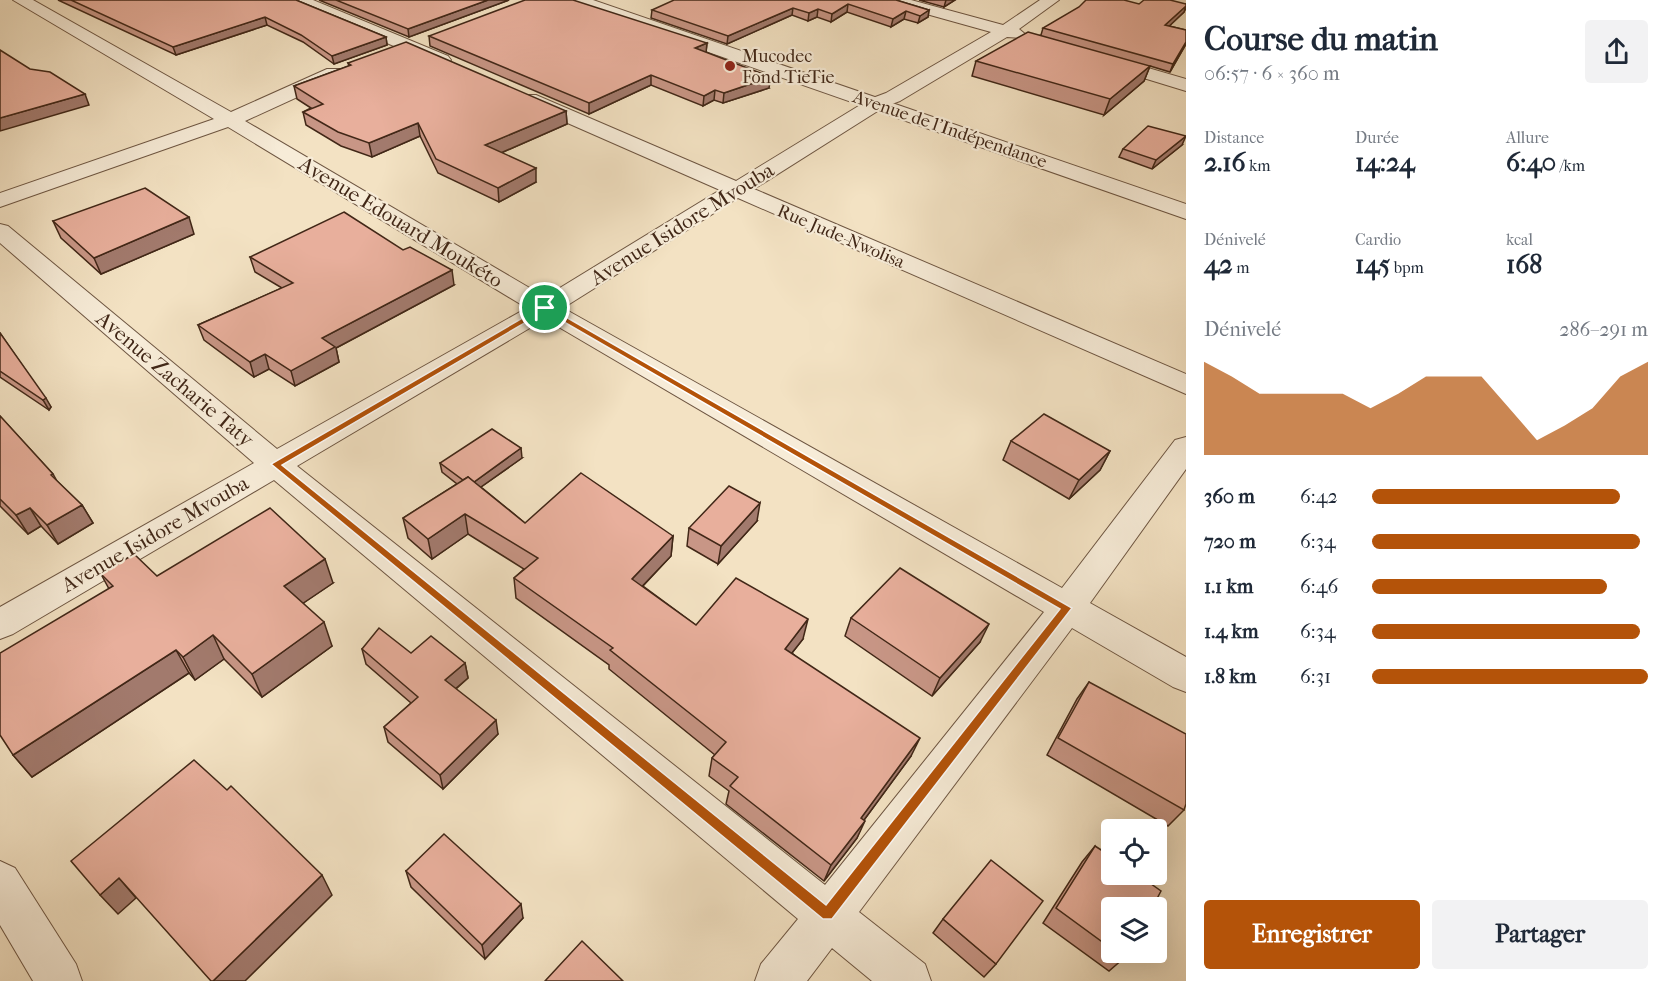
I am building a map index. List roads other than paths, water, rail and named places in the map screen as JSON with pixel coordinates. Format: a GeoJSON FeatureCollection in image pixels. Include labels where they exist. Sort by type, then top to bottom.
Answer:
{"type":"FeatureCollection","features":[{"type":"Feature","properties":{"kind":"street"},"geometry":{"type":"LineString","coordinates":[[299,0],[463,69]]}},
{"type":"Feature","properties":{"kind":"street","name":"Avenue de l'Indépendance"},"geometry":{"type":"LineString","coordinates":[[577,0],[1186,198]]}},
{"type":"Feature","properties":{"kind":"street","name":"Avenue de l'Indépendance"},"geometry":{"type":"LineString","coordinates":[[615,0],[1186,212]]}},
{"type":"Feature","properties":{"kind":"street"},"geometry":{"type":"LineString","coordinates":[[893,0],[1028,38]]}},
{"type":"Feature","properties":{"kind":"street","name":"Avenue Isidore Mvouba"},"geometry":{"type":"LineString","coordinates":[[0,624],[545,308],[885,100],[1005,31],[1051,0]]}},
{"type":"Feature","properties":{"kind":"street","name":"Avenue Edouard Moukéto"},"geometry":{"type":"LineString","coordinates":[[14,1],[230,120],[545,308],[1186,676]]}},
{"type":"Feature","properties":{"kind":"street"},"geometry":{"type":"LineString","coordinates":[[386,53],[430,37]]}},
{"type":"Feature","properties":{"kind":"street"},"geometry":{"type":"LineString","coordinates":[[1095,58],[1186,85]]}},
{"type":"Feature","properties":{"kind":"street"},"geometry":{"type":"LineString","coordinates":[[0,200],[230,120],[354,66]]}},
{"type":"Feature","properties":{"kind":"street","name":"Rue Jude-Nwolisa"},"geometry":{"type":"LineString","coordinates":[[507,89],[1186,385]]}},
{"type":"Feature","properties":{"kind":"street","name":"Avenue Zacharie Taty"},"geometry":{"type":"LineString","coordinates":[[0,231],[275,464],[908,981]]}},
{"type":"Feature","properties":{"kind":"street"},"geometry":{"type":"LineString","coordinates":[[778,981],[1067,608],[1186,447]]}},
{"type":"Feature","properties":{"kind":"street"},"geometry":{"type":"LineString","coordinates":[[0,883],[59,981]]}},
{"type":"Feature","properties":{"kind":"place","name":"Mucodec Fond TieTie"},"geometry":{"type":"Point","coordinates":[730,66]}}]}
